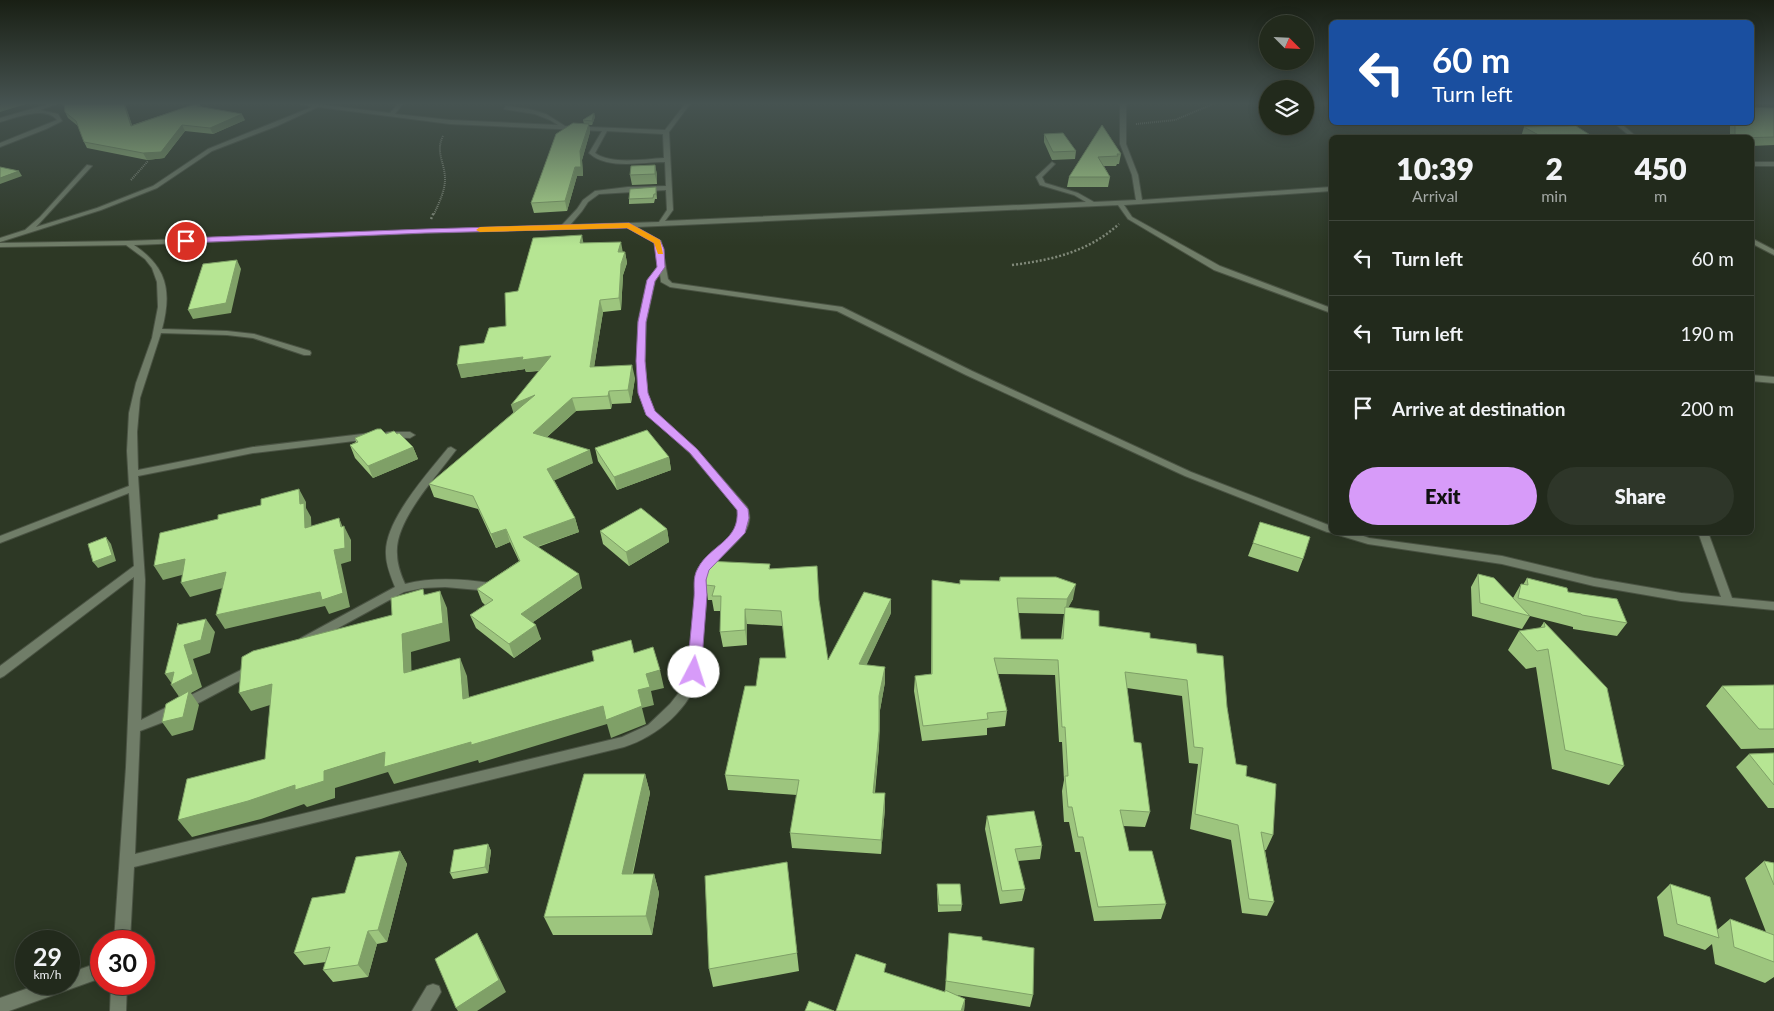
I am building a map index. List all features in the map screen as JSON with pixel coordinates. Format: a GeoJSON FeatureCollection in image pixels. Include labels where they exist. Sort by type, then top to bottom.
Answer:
{"type":"FeatureCollection","features":[{"type":"Feature","properties":{"kind":"street"},"geometry":{"type":"LineString","coordinates":[[0,240],[99,209],[155,187],[208,151]]}},
{"type":"Feature","properties":{"kind":"street"},"geometry":{"type":"LineString","coordinates":[[593,151],[592,153],[596,157],[610,160],[667,160]]}},
{"type":"Feature","properties":{"kind":"street"},"geometry":{"type":"LineString","coordinates":[[661,223],[670,210],[667,151]]}},
{"type":"Feature","properties":{"kind":"street"},"geometry":{"type":"LineString","coordinates":[[1126,151],[1135,175],[1139,202]]}},
{"type":"Feature","properties":{"kind":"street"},"geometry":{"type":"LineString","coordinates":[[1052,164],[1039,177],[1042,184],[1076,194],[1093,204]]}},
{"type":"Feature","properties":{"kind":"street"},"geometry":{"type":"LineString","coordinates":[[1754,164],[1774,164]]}},
{"type":"Feature","properties":{"kind":"street"},"geometry":{"type":"LineString","coordinates":[[23,233],[42,218],[89,166]]}},
{"type":"Feature","properties":{"kind":"street"},"geometry":{"type":"LineString","coordinates":[[563,228],[580,210],[585,201],[597,192],[668,188]]}},
{"type":"Feature","properties":{"kind":"street"},"geometry":{"type":"LineString","coordinates":[[0,245],[127,243],[425,231],[629,226],[1120,203],[1329,190]]}},
{"type":"Feature","properties":{"kind":"street"},"geometry":{"type":"LineString","coordinates":[[1120,203],[1130,218],[1217,268],[1329,310]]}},
{"type":"Feature","properties":{"kind":"street"},"geometry":{"type":"LineString","coordinates":[[629,226],[658,242],[664,280],[674,286],[747,294],[839,310],[969,373],[1188,474],[1279,512],[1329,529]]}},
{"type":"Feature","properties":{"kind":"street"},"geometry":{"type":"LineString","coordinates":[[1754,242],[1774,254]]}},
{"type":"Feature","properties":{"kind":"street"},"geometry":{"type":"LineString","coordinates":[[123,930],[134,728],[139,567],[133,488],[133,412],[162,307],[162,291],[154,262],[127,243]]}},
{"type":"Feature","properties":{"kind":"street"},"geometry":{"type":"LineString","coordinates":[[127,862],[624,742],[652,729],[674,708],[686,692],[694,672],[700,580],[703,569],[739,533],[744,518],[743,509],[694,451],[650,412],[643,393],[641,361],[643,313],[651,280],[661,267]]}},
{"type":"Feature","properties":{"kind":"street"},"geometry":{"type":"LineString","coordinates":[[156,331],[227,333],[254,336],[308,353]]}},
{"type":"Feature","properties":{"kind":"street"},"geometry":{"type":"LineString","coordinates":[[1754,378],[1774,380]]}},
{"type":"Feature","properties":{"kind":"street"},"geometry":{"type":"LineString","coordinates":[[134,474],[253,450],[340,438],[410,435]]}},
{"type":"Feature","properties":{"kind":"street"},"geometry":{"type":"LineString","coordinates":[[402,590],[392,562],[391,550],[394,536],[402,516],[450,450]]}},
{"type":"Feature","properties":{"kind":"street"},"geometry":{"type":"LineString","coordinates":[[0,540],[133,488]]}},
{"type":"Feature","properties":{"kind":"street"},"geometry":{"type":"LineString","coordinates":[[1349,535],[1368,541],[1502,560],[1594,582],[1681,597],[1774,606]]}},
{"type":"Feature","properties":{"kind":"street"},"geometry":{"type":"LineString","coordinates":[[1703,535],[1728,601]]}},
{"type":"Feature","properties":{"kind":"street"},"geometry":{"type":"LineString","coordinates":[[0,673],[139,567]]}},
{"type":"Feature","properties":{"kind":"street"},"geometry":{"type":"LineString","coordinates":[[297,645],[402,590],[417,585],[440,583],[490,587]]}},
{"type":"Feature","properties":{"kind":"street"},"geometry":{"type":"LineString","coordinates":[[134,728],[157,719],[263,663]]}},
{"type":"Feature","properties":{"kind":"street"},"geometry":{"type":"LineString","coordinates":[[420,1011],[433,992]]}},
{"type":"Feature","properties":{"kind":"street"},"geometry":{"type":"LineString","coordinates":[[0,1006],[31,995]]}},
{"type":"Feature","properties":{"kind":"street"},"geometry":{"type":"LineString","coordinates":[[118,1011],[119,995]]}},
{"type":"Feature","properties":{"kind":"path"},"geometry":{"type":"LineString","coordinates":[[425,231],[445,187],[446,176],[439,151]]}},
{"type":"Feature","properties":{"kind":"path"},"geometry":{"type":"LineString","coordinates":[[1012,265],[1042,262],[1072,253],[1112,232],[1119,224],[1130,218]]}},
{"type":"Feature","properties":{"kind":"building"},"geometry":{"type":"Polygon","coordinates":[[[133,151],[162,151],[161,152],[143,153],[133,151]]]}},
{"type":"Feature","properties":{"kind":"building"},"geometry":{"type":"Polygon","coordinates":[[[550,151],[580,151],[581,167],[575,167],[565,201],[531,203],[550,151]]]}},
{"type":"Feature","properties":{"kind":"building"},"geometry":{"type":"Polygon","coordinates":[[[1085,151],[1119,151],[1121,154],[1117,154],[1118,156],[1098,157],[1110,177],[1069,177],[1085,151]]]}},
{"type":"Feature","properties":{"kind":"building"},"geometry":{"type":"Polygon","coordinates":[[[655,165],[655,174],[630,175],[631,166],[655,165]]]}},
{"type":"Feature","properties":{"kind":"building"},"geometry":{"type":"Polygon","coordinates":[[[0,167],[19,171],[0,178],[0,167]]]}},
{"type":"Feature","properties":{"kind":"building"},"geometry":{"type":"Polygon","coordinates":[[[656,187],[656,194],[654,194],[653,198],[629,199],[630,189],[656,187]]]}},
{"type":"Feature","properties":{"kind":"building"},"geometry":{"type":"Polygon","coordinates":[[[582,235],[580,243],[621,242],[618,252],[625,252],[621,264],[619,298],[600,300],[590,367],[632,365],[628,390],[609,391],[608,396],[572,398],[533,433],[590,450],[547,469],[575,518],[523,537],[579,574],[521,614],[536,625],[509,644],[470,615],[493,600],[477,589],[520,561],[506,529],[491,534],[473,496],[429,484],[535,395],[511,405],[551,356],[522,360],[523,357],[457,365],[460,346],[484,343],[489,328],[506,326],[505,293],[518,291],[533,238],[582,235]]]}},
{"type":"Feature","properties":{"kind":"building"},"geometry":{"type":"Polygon","coordinates":[[[237,260],[226,303],[188,310],[203,264],[237,260]]]}},
{"type":"Feature","properties":{"kind":"building"},"geometry":{"type":"Polygon","coordinates":[[[381,429],[386,434],[394,431],[397,434],[399,433],[413,447],[368,466],[350,445],[358,442],[355,438],[381,429]]]}},
{"type":"Feature","properties":{"kind":"building"},"geometry":{"type":"Polygon","coordinates":[[[647,430],[669,457],[614,477],[595,448],[647,430]]]}},
{"type":"Feature","properties":{"kind":"building"},"geometry":{"type":"Polygon","coordinates":[[[299,489],[300,504],[304,503],[305,528],[339,518],[341,527],[344,526],[345,548],[334,550],[343,593],[322,600],[320,592],[216,615],[226,572],[181,583],[185,559],[154,566],[160,533],[218,519],[218,515],[261,505],[261,499],[299,489]]]}},
{"type":"Feature","properties":{"kind":"building"},"geometry":{"type":"Polygon","coordinates":[[[641,508],[667,529],[626,552],[600,531],[641,508]]]}},
{"type":"Feature","properties":{"kind":"building"},"geometry":{"type":"Polygon","coordinates":[[[1260,522],[1310,537],[1303,559],[1253,543],[1260,522]]]}},
{"type":"Feature","properties":{"kind":"building"},"geometry":{"type":"Polygon","coordinates":[[[106,537],[112,555],[93,562],[88,544],[106,537]]]}},
{"type":"Feature","properties":{"kind":"building"},"geometry":{"type":"Polygon","coordinates":[[[706,561],[770,564],[769,569],[817,566],[819,600],[828,660],[864,592],[891,599],[859,664],[885,667],[879,696],[879,731],[873,793],[885,793],[881,840],[790,833],[799,780],[725,775],[745,686],[756,686],[760,658],[786,658],[781,611],[745,609],[745,630],[720,632],[721,596],[712,596],[715,586],[706,585],[706,561]]]}},
{"type":"Feature","properties":{"kind":"building"},"geometry":{"type":"Polygon","coordinates":[[[1478,574],[1494,578],[1530,616],[1480,603],[1478,574]]]}},
{"type":"Feature","properties":{"kind":"building"},"geometry":{"type":"Polygon","coordinates":[[[1000,577],[1056,577],[1076,584],[1067,599],[1017,598],[1021,639],[1063,639],[1065,607],[1099,611],[1099,626],[1150,633],[1150,638],[1196,644],[1197,653],[1223,656],[1227,707],[1236,764],[1247,766],[1246,776],[1276,784],[1273,835],[1261,832],[1274,902],[1249,899],[1238,825],[1195,814],[1203,748],[1194,747],[1187,680],[1125,672],[1134,742],[1141,743],[1150,812],[1120,810],[1129,851],[1152,851],[1166,904],[1098,907],[1083,837],[1078,837],[1072,807],[1068,807],[1065,776],[1068,776],[1065,727],[1062,727],[1058,660],[994,658],[1007,711],[987,713],[988,719],[923,726],[915,676],[932,674],[932,580],[960,584],[960,580],[1000,581],[1000,577]]]}},
{"type":"Feature","properties":{"kind":"building"},"geometry":{"type":"Polygon","coordinates":[[[1527,578],[1567,588],[1568,592],[1617,599],[1627,623],[1582,615],[1518,598],[1521,584],[1528,585],[1527,578]]]}},
{"type":"Feature","properties":{"kind":"building"},"geometry":{"type":"Polygon","coordinates":[[[423,589],[424,595],[440,591],[443,623],[402,634],[404,673],[460,658],[463,699],[594,661],[592,651],[631,640],[634,653],[653,647],[660,670],[646,674],[650,687],[638,690],[642,706],[606,720],[603,706],[471,745],[471,742],[384,767],[385,752],[324,771],[324,781],[295,790],[295,785],[248,801],[178,820],[187,779],[265,759],[272,684],[239,693],[242,657],[253,651],[392,615],[391,598],[423,589]]]}},
{"type":"Feature","properties":{"kind":"building"},"geometry":{"type":"Polygon","coordinates":[[[206,619],[201,640],[184,645],[193,674],[171,685],[174,672],[165,674],[178,623],[178,625],[206,619]]]}},
{"type":"Feature","properties":{"kind":"building"},"geometry":{"type":"Polygon","coordinates":[[[1544,622],[1607,688],[1624,766],[1565,750],[1548,649],[1537,651],[1519,631],[1545,627],[1544,622]]]}},
{"type":"Feature","properties":{"kind":"building"},"geometry":{"type":"Polygon","coordinates":[[[1774,685],[1774,729],[1759,729],[1722,686],[1774,685]]]}},
{"type":"Feature","properties":{"kind":"building"},"geometry":{"type":"Polygon","coordinates":[[[189,691],[183,717],[162,722],[166,704],[189,691]]]}},
{"type":"Feature","properties":{"kind":"building"},"geometry":{"type":"Polygon","coordinates":[[[1774,753],[1774,785],[1749,754],[1774,753]]]}},
{"type":"Feature","properties":{"kind":"building"},"geometry":{"type":"Polygon","coordinates":[[[584,774],[645,774],[622,874],[654,874],[646,916],[544,917],[584,774]]]}},
{"type":"Feature","properties":{"kind":"building"},"geometry":{"type":"Polygon","coordinates":[[[1034,811],[1042,846],[1015,849],[1025,889],[1002,891],[987,816],[1034,811]]]}},
{"type":"Feature","properties":{"kind":"building"},"geometry":{"type":"Polygon","coordinates":[[[488,844],[485,867],[450,873],[454,850],[488,844]]]}},
{"type":"Feature","properties":{"kind":"building"},"geometry":{"type":"Polygon","coordinates":[[[400,851],[378,930],[368,931],[358,965],[323,970],[330,947],[294,953],[312,898],[345,893],[356,857],[400,851]]]}},
{"type":"Feature","properties":{"kind":"building"},"geometry":{"type":"Polygon","coordinates":[[[1764,861],[1774,863],[1774,885],[1764,861]]]}},
{"type":"Feature","properties":{"kind":"building"},"geometry":{"type":"Polygon","coordinates":[[[787,862],[797,953],[709,969],[705,876],[787,862]]]}},
{"type":"Feature","properties":{"kind":"building"},"geometry":{"type":"Polygon","coordinates":[[[937,884],[960,884],[962,905],[939,905],[937,884]]]}},
{"type":"Feature","properties":{"kind":"building"},"geometry":{"type":"Polygon","coordinates":[[[1670,884],[1710,897],[1719,938],[1677,924],[1670,884]]]}},
{"type":"Feature","properties":{"kind":"building"},"geometry":{"type":"Polygon","coordinates":[[[1730,919],[1774,935],[1774,962],[1734,947],[1730,919]]]}},
{"type":"Feature","properties":{"kind":"building"},"geometry":{"type":"Polygon","coordinates":[[[477,933],[499,980],[456,1008],[435,959],[477,933]]]}},
{"type":"Feature","properties":{"kind":"building"},"geometry":{"type":"Polygon","coordinates":[[[949,933],[982,937],[982,940],[1034,948],[1033,995],[946,981],[949,933]]]}},
{"type":"Feature","properties":{"kind":"building"},"geometry":{"type":"Polygon","coordinates":[[[856,954],[886,964],[884,972],[945,992],[945,990],[965,999],[961,1011],[836,1011],[856,954]]]}},
{"type":"Feature","properties":{"kind":"building"},"geometry":{"type":"Polygon","coordinates":[[[809,1001],[834,1011],[805,1011],[809,1001]]]}},
{"type":"Feature","properties":{"kind":"slow traffic"},"geometry":{"type":"LineString","coordinates":[[480,230],[629,226],[658,242],[660,252]]}},
{"type":"Feature","properties":{"kind":"route"},"geometry":{"type":"LineString","coordinates":[[186,241],[425,231],[629,226],[658,242],[660,245],[661,267],[651,280],[642,322],[641,361],[643,393],[650,412],[694,451],[743,509],[744,518],[739,533],[703,569],[700,580],[694,672]]}}]}
